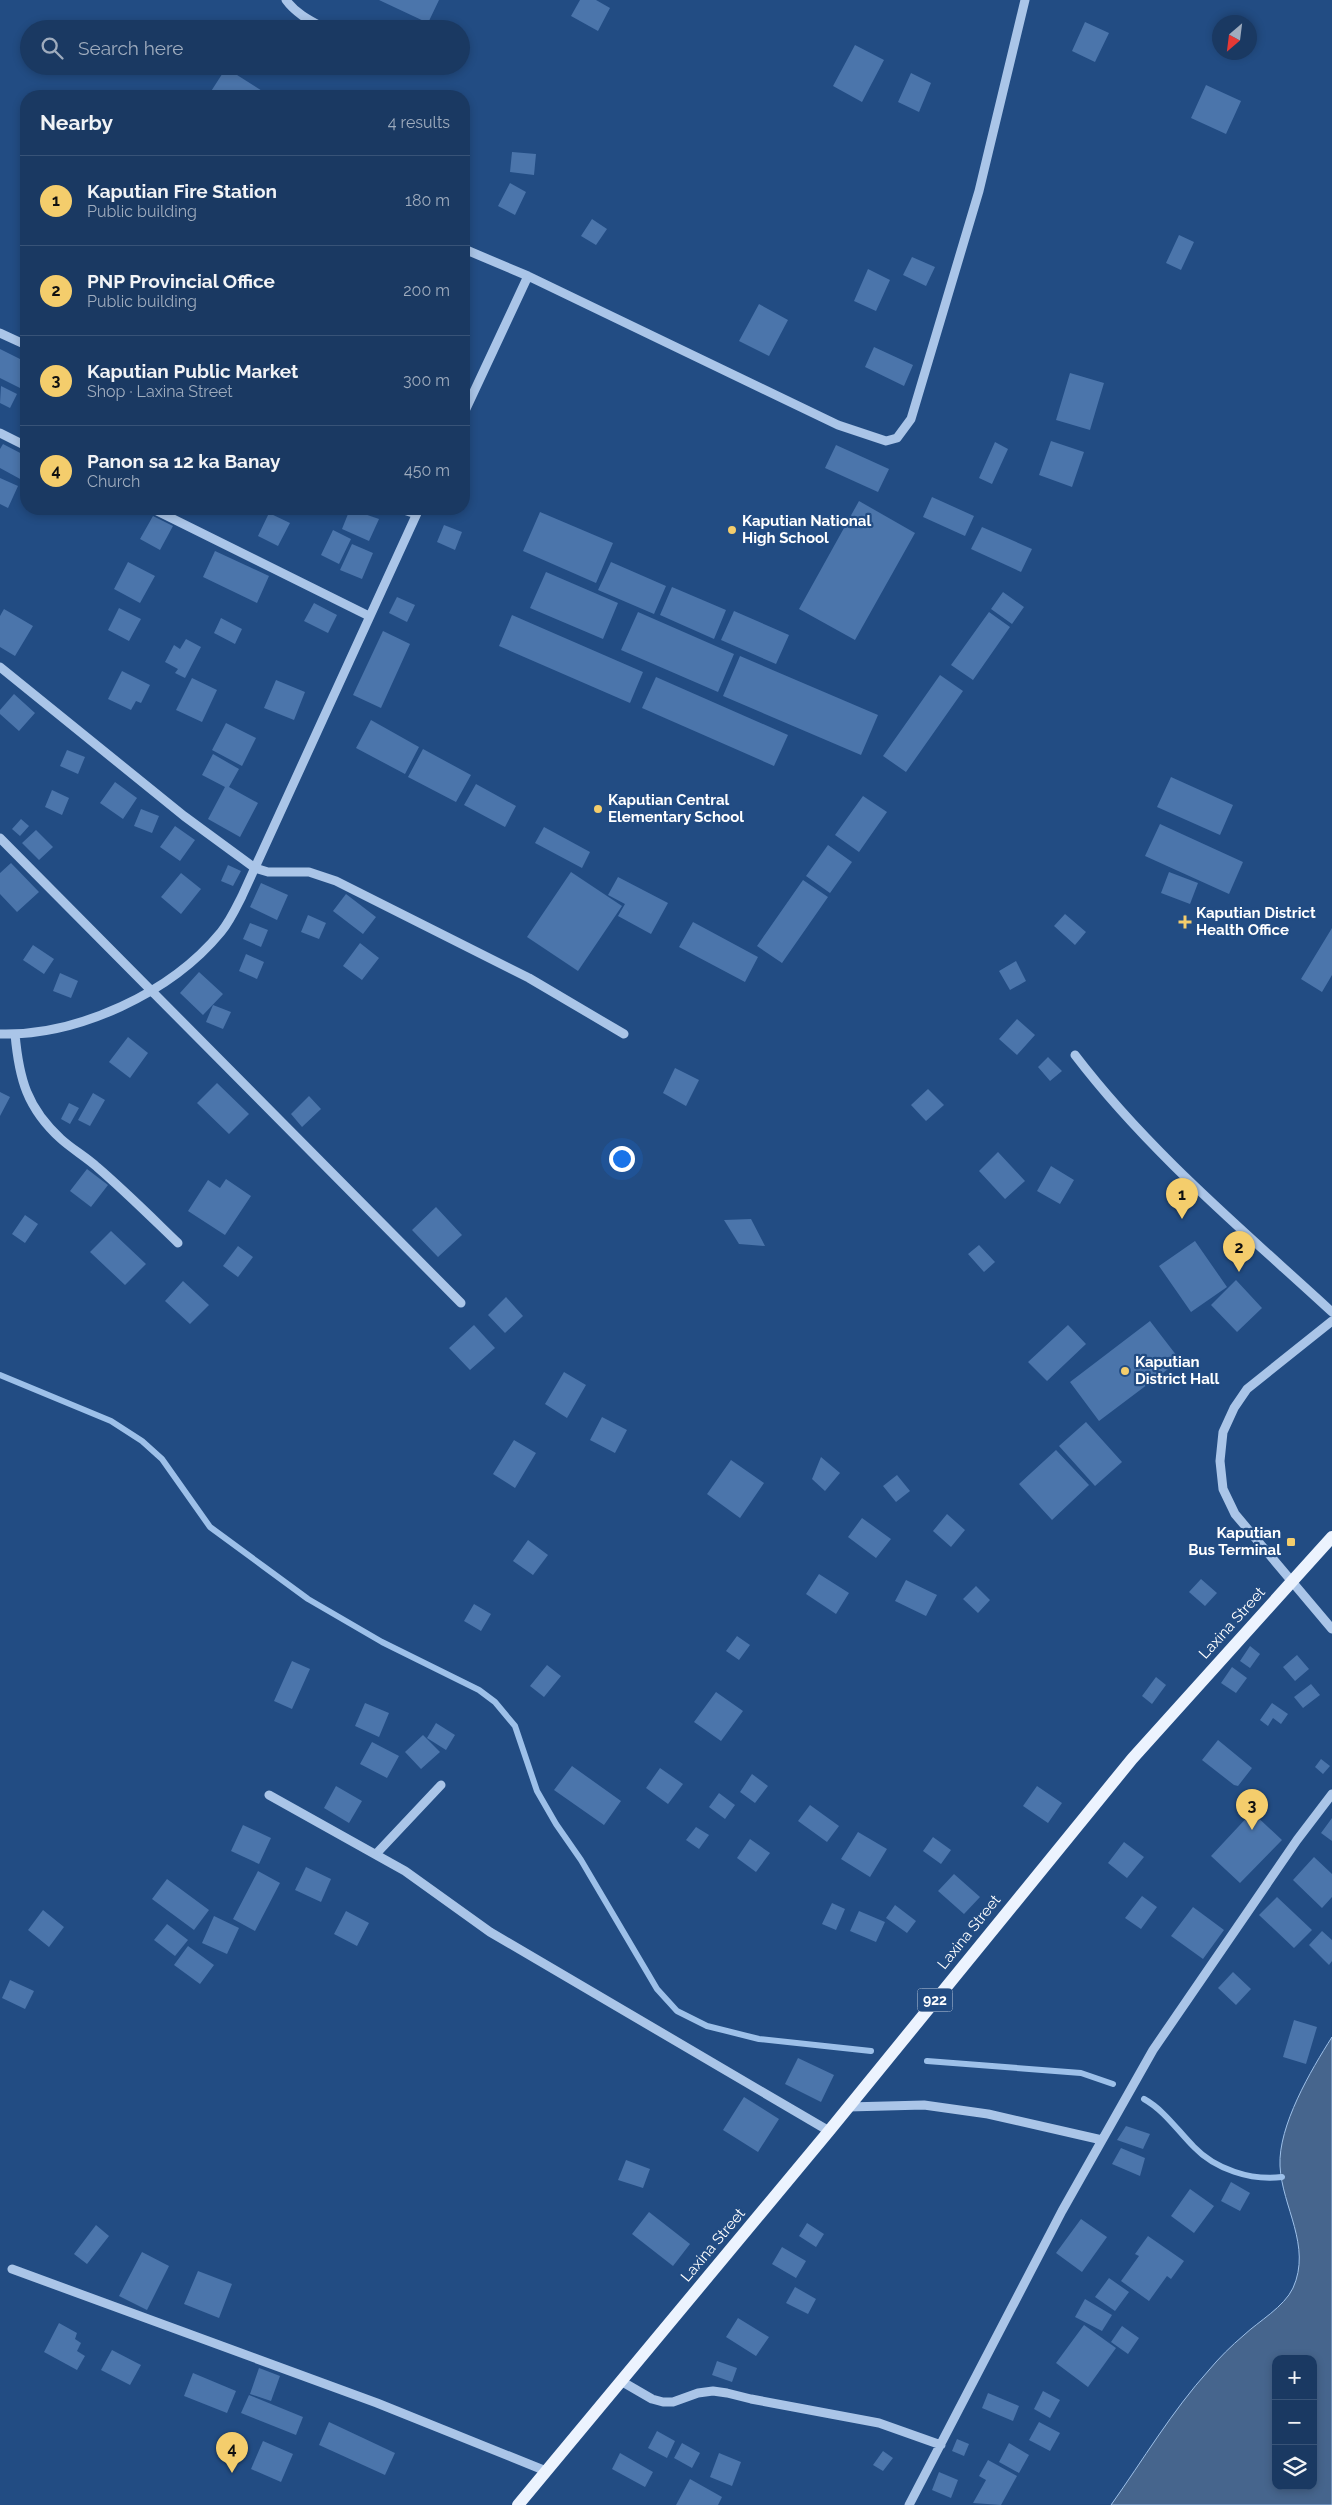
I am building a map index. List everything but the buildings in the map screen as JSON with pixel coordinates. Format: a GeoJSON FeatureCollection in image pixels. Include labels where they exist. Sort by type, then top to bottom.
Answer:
{"type":"FeatureCollection","features":[{"type":"Feature","properties":{"kind":"main road","name":"Laxina Street"},"geometry":{"type":"LineString","coordinates":[[546,2472],[829,2131],[1132,1759],[1332,1537]]}},
{"type":"Feature","properties":{"kind":"main road","name":"922"},"geometry":{"type":"LineString","coordinates":[[518,2505],[546,2472]]}},
{"type":"Feature","properties":{"kind":"street"},"geometry":{"type":"LineString","coordinates":[[286,0],[292,8],[309,20]]}},
{"type":"Feature","properties":{"kind":"street"},"geometry":{"type":"LineString","coordinates":[[470,252],[528,276],[838,425],[886,441],[898,438],[905,430],[913,412],[976,200],[1025,0]]}},
{"type":"Feature","properties":{"kind":"street"},"geometry":{"type":"LineString","coordinates":[[470,400],[528,276]]}},
{"type":"Feature","properties":{"kind":"street"},"geometry":{"type":"LineString","coordinates":[[0,333],[20,342]]}},
{"type":"Feature","properties":{"kind":"street"},"geometry":{"type":"LineString","coordinates":[[0,433],[20,443]]}},
{"type":"Feature","properties":{"kind":"street"},"geometry":{"type":"LineString","coordinates":[[165,515],[369,616]]}},
{"type":"Feature","properties":{"kind":"street"},"geometry":{"type":"LineString","coordinates":[[0,1034],[15,1034],[65,1026],[119,1006],[153,990],[185,968],[222,931],[233,915],[255,868],[415,515]]}},
{"type":"Feature","properties":{"kind":"street"},"geometry":{"type":"LineString","coordinates":[[0,667],[184,816],[255,868],[268,872],[309,872],[336,881],[528,978],[624,1034]]}},
{"type":"Feature","properties":{"kind":"street"},"geometry":{"type":"LineString","coordinates":[[0,838],[153,990],[461,1303]]}},
{"type":"Feature","properties":{"kind":"street"},"geometry":{"type":"LineString","coordinates":[[15,1034],[18,1063],[25,1090],[41,1118],[62,1140],[96,1166],[139,1204],[178,1243]]}},
{"type":"Feature","properties":{"kind":"street"},"geometry":{"type":"LineString","coordinates":[[1075,1055],[1104,1093],[1136,1128],[1332,1312]]}},
{"type":"Feature","properties":{"kind":"street"},"geometry":{"type":"LineString","coordinates":[[1332,1321],[1247,1388],[1234,1408],[1223,1432],[1220,1461],[1223,1489],[1235,1514],[1290,1582],[1332,1628]]}},
{"type":"Feature","properties":{"kind":"street"},"geometry":{"type":"LineString","coordinates":[[376,1854],[440,1785]]}},
{"type":"Feature","properties":{"kind":"street"},"geometry":{"type":"LineString","coordinates":[[909,2505],[1062,2211],[1134,2082],[1172,2020],[1297,1840],[1332,1794]]}},
{"type":"Feature","properties":{"kind":"street"},"geometry":{"type":"LineString","coordinates":[[269,1795],[376,1854],[430,1888],[490,1932],[829,2131]]}},
{"type":"Feature","properties":{"kind":"street"},"geometry":{"type":"LineString","coordinates":[[848,2107],[924,2105],[988,2114],[1102,2140]]}},
{"type":"Feature","properties":{"kind":"street"},"geometry":{"type":"LineString","coordinates":[[12,2269],[377,2403],[546,2472]]}},
{"type":"Feature","properties":{"kind":"street"},"geometry":{"type":"LineString","coordinates":[[621,2381],[652,2399],[663,2402],[673,2402],[698,2393],[712,2391],[727,2392],[751,2399],[879,2423],[941,2446]]}},
{"type":"Feature","properties":{"kind":"water"},"geometry":{"type":"Polygon","coordinates":[[[1332,2037],[1332,2505],[1111,2505],[1195,2386],[1230,2348],[1284,2301],[1293,2288],[1298,2272],[1298,2242],[1282,2181],[1280,2166],[1281,2150],[1290,2116],[1306,2082],[1332,2037]]]}},
{"type":"Feature","properties":{"kind":"waterway"},"geometry":{"type":"LineString","coordinates":[[0,1375],[111,1421],[142,1441],[162,1459],[210,1527],[308,1599],[382,1642],[479,1690],[495,1702],[515,1726],[537,1791],[556,1824],[581,1860],[657,1989],[677,2011],[707,2026],[759,2039],[871,2051]]}},
{"type":"Feature","properties":{"kind":"waterway"},"geometry":{"type":"LineString","coordinates":[[927,2061],[1081,2073],[1113,2084]]}},
{"type":"Feature","properties":{"kind":"waterway"},"geometry":{"type":"LineString","coordinates":[[1144,2099],[1158,2109],[1194,2147],[1212,2162],[1246,2175],[1270,2178],[1282,2177]]}},
{"type":"Feature","properties":{"kind":"place","name":"Kaputian National High School"},"geometry":{"type":"Point","coordinates":[732,530]}},
{"type":"Feature","properties":{"kind":"place","name":"Kaputian Central Elementary School"},"geometry":{"type":"Point","coordinates":[598,809]}},
{"type":"Feature","properties":{"kind":"place","name":"Kaputian District Health Office"},"geometry":{"type":"Point","coordinates":[1185,922]}},
{"type":"Feature","properties":{"kind":"place","name":"Kaputian Fire Station"},"geometry":{"type":"Point","coordinates":[1182,1219]}},
{"type":"Feature","properties":{"kind":"place","name":"PNP Provincial Office"},"geometry":{"type":"Point","coordinates":[1239,1272]}},
{"type":"Feature","properties":{"kind":"place","name":"Kaputian District Hall"},"geometry":{"type":"Point","coordinates":[1125,1371]}},
{"type":"Feature","properties":{"kind":"place","name":"Kaputian Bus Terminal"},"geometry":{"type":"Point","coordinates":[1291,1542]}},
{"type":"Feature","properties":{"kind":"place","name":"Kaputian Public Market"},"geometry":{"type":"Point","coordinates":[1252,1830]}},
{"type":"Feature","properties":{"kind":"place","name":"Panon sa 12 ka Banay"},"geometry":{"type":"Point","coordinates":[232,2473]}}]}
